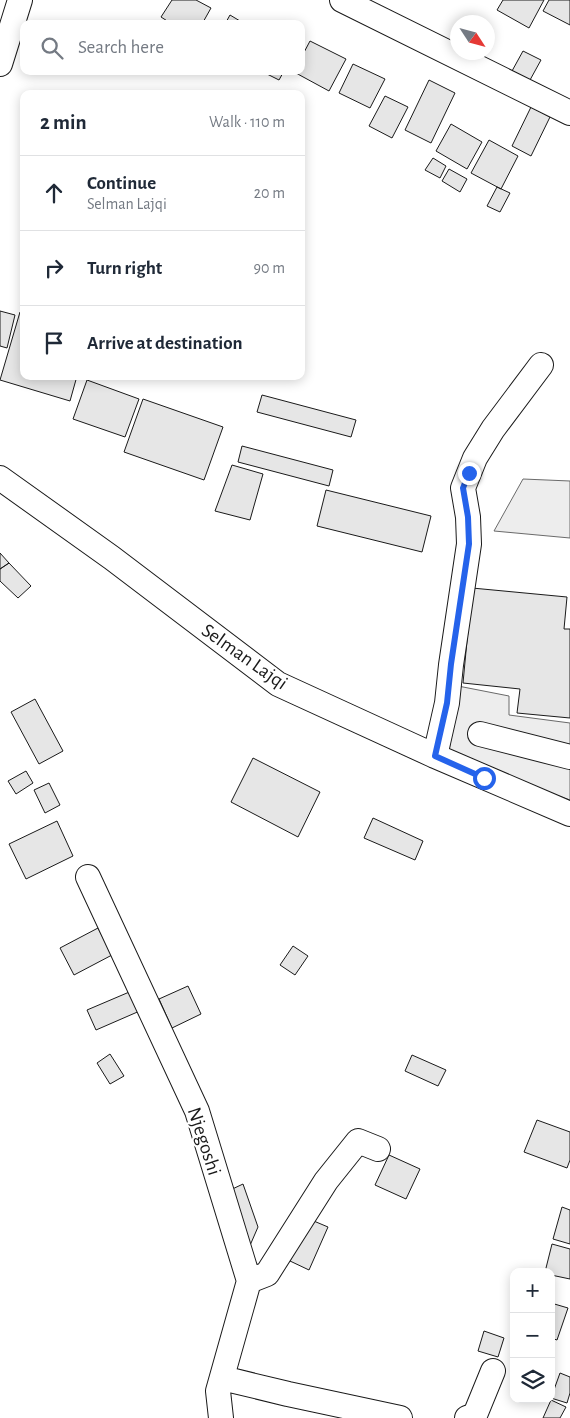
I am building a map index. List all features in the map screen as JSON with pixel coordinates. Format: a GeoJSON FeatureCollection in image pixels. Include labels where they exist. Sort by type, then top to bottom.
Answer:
{"type":"FeatureCollection","features":[{"type":"Feature","properties":{"kind":"street"},"geometry":{"type":"LineString","coordinates":[[0,64],[20,0]]}},
{"type":"Feature","properties":{"kind":"street"},"geometry":{"type":"LineString","coordinates":[[342,0],[570,113]]}},
{"type":"Feature","properties":{"kind":"street"},"geometry":{"type":"LineString","coordinates":[[435,756],[447,703],[469,544],[468,517],[463,488],[475,458],[484,443],[541,365]]}},
{"type":"Feature","properties":{"kind":"street","name":"Selman Lajqi"},"geometry":{"type":"LineString","coordinates":[[0,478],[112,558],[278,684],[435,756],[570,814]]}},
{"type":"Feature","properties":{"kind":"street"},"geometry":{"type":"LineString","coordinates":[[480,734],[570,757]]}},
{"type":"Feature","properties":{"kind":"street","name":"Njegoshi"},"geometry":{"type":"LineString","coordinates":[[88,877],[197,1111],[249,1280]]}},
{"type":"Feature","properties":{"kind":"street"},"geometry":{"type":"LineString","coordinates":[[221,1418],[218,1391],[249,1280],[267,1274],[326,1181],[358,1141],[378,1149]]}},
{"type":"Feature","properties":{"kind":"street"},"geometry":{"type":"LineString","coordinates":[[467,1418],[475,1415],[493,1371]]}},
{"type":"Feature","properties":{"kind":"street"},"geometry":{"type":"LineString","coordinates":[[222,1378],[400,1418]]}},
{"type":"Feature","properties":{"kind":"shaded area"},"geometry":{"type":"Polygon","coordinates":[[[523,479],[570,481],[570,538],[494,531],[523,479]]]}},
{"type":"Feature","properties":{"kind":"shaded area"},"geometry":{"type":"Polygon","coordinates":[[[458,686],[509,696],[509,715],[570,723],[570,800],[514,780],[449,752],[458,686]]]}},
{"type":"Feature","properties":{"kind":"building"},"geometry":{"type":"Polygon","coordinates":[[[172,0],[196,0],[211,8],[204,20],[166,20],[161,17],[172,0]]]}},
{"type":"Feature","properties":{"kind":"building"},"geometry":{"type":"Polygon","coordinates":[[[503,0],[544,0],[529,28],[497,10],[503,0]]]}},
{"type":"Feature","properties":{"kind":"building"},"geometry":{"type":"Polygon","coordinates":[[[549,0],[570,0],[570,25],[543,11],[549,0]]]}},
{"type":"Feature","properties":{"kind":"building"},"geometry":{"type":"Polygon","coordinates":[[[230,15],[238,20],[227,20],[230,15]]]}},
{"type":"Feature","properties":{"kind":"building"},"geometry":{"type":"Polygon","coordinates":[[[310,41],[346,59],[329,91],[300,75],[305,75],[305,50],[310,41]]]}},
{"type":"Feature","properties":{"kind":"building"},"geometry":{"type":"Polygon","coordinates":[[[523,51],[541,60],[530,80],[512,71],[523,51]]]}},
{"type":"Feature","properties":{"kind":"building"},"geometry":{"type":"Polygon","coordinates":[[[353,64],[385,79],[370,108],[339,93],[353,64]]]}},
{"type":"Feature","properties":{"kind":"building"},"geometry":{"type":"Polygon","coordinates":[[[269,75],[282,75],[279,80],[269,75]]]}},
{"type":"Feature","properties":{"kind":"building"},"geometry":{"type":"Polygon","coordinates":[[[429,80],[455,93],[431,143],[405,130],[429,80]]]}},
{"type":"Feature","properties":{"kind":"building"},"geometry":{"type":"Polygon","coordinates":[[[385,96],[408,107],[392,138],[369,126],[385,96]]]}},
{"type":"Feature","properties":{"kind":"building"},"geometry":{"type":"Polygon","coordinates":[[[531,107],[550,117],[531,156],[512,146],[531,107]]]}},
{"type":"Feature","properties":{"kind":"building"},"geometry":{"type":"Polygon","coordinates":[[[451,124],[482,142],[467,169],[436,151],[451,124]]]}},
{"type":"Feature","properties":{"kind":"building"},"geometry":{"type":"Polygon","coordinates":[[[489,140],[518,156],[501,189],[471,173],[489,140]]]}},
{"type":"Feature","properties":{"kind":"building"},"geometry":{"type":"Polygon","coordinates":[[[433,158],[446,166],[440,178],[425,170],[433,158]]]}},
{"type":"Feature","properties":{"kind":"building"},"geometry":{"type":"Polygon","coordinates":[[[449,169],[467,179],[460,192],[442,181],[449,169]]]}},
{"type":"Feature","properties":{"kind":"building"},"geometry":{"type":"Polygon","coordinates":[[[497,187],[510,193],[500,212],[487,206],[497,187]]]}},
{"type":"Feature","properties":{"kind":"building"},"geometry":{"type":"Polygon","coordinates":[[[0,311],[15,315],[7,348],[0,346],[0,311]]]}},
{"type":"Feature","properties":{"kind":"building"},"geometry":{"type":"Polygon","coordinates":[[[20,312],[20,380],[76,380],[70,401],[0,380],[20,312]]]}},
{"type":"Feature","properties":{"kind":"building"},"geometry":{"type":"Polygon","coordinates":[[[87,380],[139,399],[125,437],[73,419],[87,380]]]}},
{"type":"Feature","properties":{"kind":"building"},"geometry":{"type":"Polygon","coordinates":[[[262,395],[356,420],[351,437],[257,412],[262,395]]]}},
{"type":"Feature","properties":{"kind":"building"},"geometry":{"type":"Polygon","coordinates":[[[143,399],[223,427],[204,480],[124,452],[143,399]]]}},
{"type":"Feature","properties":{"kind":"building"},"geometry":{"type":"Polygon","coordinates":[[[242,446],[333,470],[329,486],[238,462],[242,446]]]}},
{"type":"Feature","properties":{"kind":"building"},"geometry":{"type":"Polygon","coordinates":[[[232,465],[263,474],[250,520],[215,511],[232,465]]]}},
{"type":"Feature","properties":{"kind":"building"},"geometry":{"type":"Polygon","coordinates":[[[326,490],[431,516],[422,552],[317,526],[326,490]]]}},
{"type":"Feature","properties":{"kind":"building"},"geometry":{"type":"Polygon","coordinates":[[[0,553],[9,563],[0,569],[0,553]]]}},
{"type":"Feature","properties":{"kind":"building"},"geometry":{"type":"Polygon","coordinates":[[[9,563],[31,586],[18,598],[0,581],[0,569],[9,563]]]}},
{"type":"Feature","properties":{"kind":"building"},"geometry":{"type":"Polygon","coordinates":[[[472,588],[567,597],[564,629],[570,629],[570,718],[517,713],[520,689],[463,683],[472,588]]]}},
{"type":"Feature","properties":{"kind":"building"},"geometry":{"type":"Polygon","coordinates":[[[35,699],[63,751],[39,764],[11,712],[35,699]]]}},
{"type":"Feature","properties":{"kind":"building"},"geometry":{"type":"Polygon","coordinates":[[[253,758],[320,792],[298,837],[231,802],[253,758]]]}},
{"type":"Feature","properties":{"kind":"building"},"geometry":{"type":"Polygon","coordinates":[[[26,771],[33,783],[16,794],[8,781],[26,771]]]}},
{"type":"Feature","properties":{"kind":"building"},"geometry":{"type":"Polygon","coordinates":[[[49,783],[60,805],[45,813],[34,790],[49,783]]]}},
{"type":"Feature","properties":{"kind":"building"},"geometry":{"type":"Polygon","coordinates":[[[373,818],[423,841],[415,860],[364,838],[373,818]]]}},
{"type":"Feature","properties":{"kind":"building"},"geometry":{"type":"Polygon","coordinates":[[[57,821],[73,856],[26,879],[9,844],[57,821]]]}},
{"type":"Feature","properties":{"kind":"building"},"geometry":{"type":"Polygon","coordinates":[[[98,928],[112,955],[74,975],[60,948],[98,928]]]}},
{"type":"Feature","properties":{"kind":"building"},"geometry":{"type":"Polygon","coordinates":[[[293,946],[308,956],[295,975],[280,965],[293,946]]]}},
{"type":"Feature","properties":{"kind":"building"},"geometry":{"type":"Polygon","coordinates":[[[188,986],[201,1014],[172,1028],[159,999],[188,986]]]}},
{"type":"Feature","properties":{"kind":"building"},"geometry":{"type":"Polygon","coordinates":[[[134,990],[142,1010],[96,1030],[87,1010],[134,990]]]}},
{"type":"Feature","properties":{"kind":"building"},"geometry":{"type":"Polygon","coordinates":[[[110,1054],[124,1076],[110,1084],[97,1063],[110,1054]]]}},
{"type":"Feature","properties":{"kind":"building"},"geometry":{"type":"Polygon","coordinates":[[[412,1055],[446,1070],[438,1086],[405,1071],[412,1055]]]}},
{"type":"Feature","properties":{"kind":"building"},"geometry":{"type":"Polygon","coordinates":[[[537,1120],[570,1132],[570,1160],[567,1168],[524,1152],[537,1120]]]}},
{"type":"Feature","properties":{"kind":"building"},"geometry":{"type":"Polygon","coordinates":[[[389,1155],[420,1169],[406,1199],[375,1185],[389,1155]]]}},
{"type":"Feature","properties":{"kind":"building"},"geometry":{"type":"Polygon","coordinates":[[[243,1184],[258,1227],[248,1250],[226,1192],[243,1184]]]}},
{"type":"Feature","properties":{"kind":"building"},"geometry":{"type":"Polygon","coordinates":[[[562,1207],[570,1210],[570,1244],[553,1239],[562,1207]]]}},
{"type":"Feature","properties":{"kind":"building"},"geometry":{"type":"Polygon","coordinates":[[[309,1219],[328,1227],[309,1270],[290,1261],[309,1219]]]}},
{"type":"Feature","properties":{"kind":"building"},"geometry":{"type":"Polygon","coordinates":[[[552,1244],[570,1249],[570,1279],[555,1276],[555,1268],[546,1268],[552,1244]]]}},
{"type":"Feature","properties":{"kind":"building"},"geometry":{"type":"Polygon","coordinates":[[[555,1304],[568,1308],[557,1340],[555,1339],[555,1304]]]}},
{"type":"Feature","properties":{"kind":"building"},"geometry":{"type":"Polygon","coordinates":[[[484,1331],[504,1338],[498,1357],[478,1351],[484,1331]]]}},
{"type":"Feature","properties":{"kind":"building"},"geometry":{"type":"Polygon","coordinates":[[[560,1373],[570,1377],[570,1393],[567,1403],[555,1399],[555,1387],[560,1373]]]}},
{"type":"Feature","properties":{"kind":"building"},"geometry":{"type":"Polygon","coordinates":[[[555,1402],[566,1407],[560,1418],[543,1418],[550,1403],[555,1402]]]}},
{"type":"Feature","properties":{"kind":"route"},"geometry":{"type":"LineString","coordinates":[[469,473],[463,488],[468,517],[469,544],[447,703],[435,756],[484,778]]}}]}
